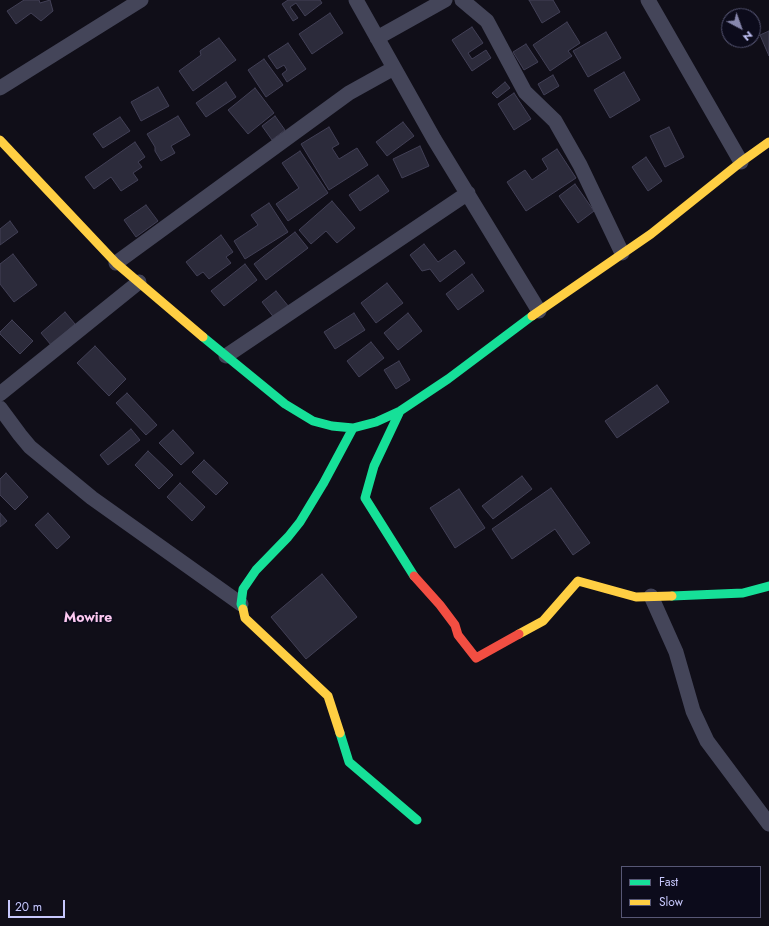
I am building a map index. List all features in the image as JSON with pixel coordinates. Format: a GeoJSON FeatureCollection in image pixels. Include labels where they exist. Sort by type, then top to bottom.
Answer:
{"type":"FeatureCollection","features":[{"type":"Feature","properties":{"kind":"street"},"geometry":{"type":"LineString","coordinates":[[0,88],[141,0]]}},
{"type":"Feature","properties":{"kind":"street"},"geometry":{"type":"LineString","coordinates":[[356,0],[434,139],[539,310]]}},
{"type":"Feature","properties":{"kind":"street"},"geometry":{"type":"LineString","coordinates":[[377,38],[445,0]]}},
{"type":"Feature","properties":{"kind":"street"},"geometry":{"type":"LineString","coordinates":[[462,0],[487,21],[525,92],[555,121],[580,165],[622,253]]}},
{"type":"Feature","properties":{"kind":"street"},"geometry":{"type":"LineString","coordinates":[[648,0],[741,162]]}},
{"type":"Feature","properties":{"kind":"street"},"geometry":{"type":"LineString","coordinates":[[116,263],[349,92],[394,68]]}},
{"type":"Feature","properties":{"kind":"street"},"geometry":{"type":"LineString","coordinates":[[0,140],[116,263],[226,356],[285,404],[313,421],[332,426],[352,428],[376,422],[400,411],[448,379],[539,310],[651,234],[741,162],[769,142]]}},
{"type":"Feature","properties":{"kind":"street"},"geometry":{"type":"LineString","coordinates":[[226,356],[468,193]]}},
{"type":"Feature","properties":{"kind":"street"},"geometry":{"type":"LineString","coordinates":[[0,394],[139,282]]}},
{"type":"Feature","properties":{"kind":"street"},"geometry":{"type":"LineString","coordinates":[[0,408],[30,447],[92,498],[241,604]]}},
{"type":"Feature","properties":{"kind":"street"},"geometry":{"type":"LineString","coordinates":[[400,411],[374,466],[365,498],[414,577],[440,605],[455,625],[458,635],[476,658],[544,621],[578,581],[636,597],[743,593],[769,586]]}},
{"type":"Feature","properties":{"kind":"street"},"geometry":{"type":"LineString","coordinates":[[352,428],[323,484],[300,522],[288,537],[256,570],[243,589],[241,604],[245,618],[328,696],[349,762],[417,820]]}},
{"type":"Feature","properties":{"kind":"street"},"geometry":{"type":"LineString","coordinates":[[652,596],[676,652],[693,711],[707,741],[769,824]]}},
{"type":"Feature","properties":{"kind":"building"},"geometry":{"type":"Polygon","coordinates":[[[24,0],[39,0],[40,3],[50,0],[53,11],[41,21],[31,13],[16,24],[7,11],[24,0]]]}},
{"type":"Feature","properties":{"kind":"building"},"geometry":{"type":"Polygon","coordinates":[[[288,0],[320,0],[322,3],[305,16],[296,3],[290,7],[298,18],[293,21],[282,4],[288,0]]]}},
{"type":"Feature","properties":{"kind":"building"},"geometry":{"type":"Polygon","coordinates":[[[529,0],[553,0],[560,12],[542,23],[529,0]]]}},
{"type":"Feature","properties":{"kind":"building"},"geometry":{"type":"Polygon","coordinates":[[[330,13],[343,33],[312,54],[299,34],[330,13]]]}},
{"type":"Feature","properties":{"kind":"building"},"geometry":{"type":"Polygon","coordinates":[[[567,22],[580,43],[568,51],[572,56],[550,71],[533,45],[567,22]]]}},
{"type":"Feature","properties":{"kind":"building"},"geometry":{"type":"Polygon","coordinates":[[[472,27],[483,43],[468,53],[472,59],[486,50],[491,58],[472,71],[452,40],[472,27]]]}},
{"type":"Feature","properties":{"kind":"building"},"geometry":{"type":"Polygon","coordinates":[[[769,31],[769,56],[761,37],[761,35],[769,31]]]}},
{"type":"Feature","properties":{"kind":"building"},"geometry":{"type":"Polygon","coordinates":[[[606,32],[621,58],[588,77],[573,51],[606,32]]]}},
{"type":"Feature","properties":{"kind":"building"},"geometry":{"type":"Polygon","coordinates":[[[219,38],[236,60],[193,91],[179,71],[201,55],[200,51],[219,38]]]}},
{"type":"Feature","properties":{"kind":"building"},"geometry":{"type":"Polygon","coordinates":[[[288,43],[306,69],[287,82],[282,74],[287,70],[284,65],[277,69],[268,56],[288,43]]]}},
{"type":"Feature","properties":{"kind":"building"},"geometry":{"type":"Polygon","coordinates":[[[526,44],[538,62],[524,70],[513,52],[526,44]]]}},
{"type":"Feature","properties":{"kind":"building"},"geometry":{"type":"Polygon","coordinates":[[[264,59],[283,85],[266,97],[248,70],[264,59]]]}},
{"type":"Feature","properties":{"kind":"building"},"geometry":{"type":"Polygon","coordinates":[[[624,72],[640,100],[610,118],[594,90],[624,72]]]}},
{"type":"Feature","properties":{"kind":"building"},"geometry":{"type":"Polygon","coordinates":[[[553,75],[559,86],[544,95],[538,84],[553,75]]]}},
{"type":"Feature","properties":{"kind":"building"},"geometry":{"type":"Polygon","coordinates":[[[226,82],[236,97],[206,117],[196,103],[226,82]]]}},
{"type":"Feature","properties":{"kind":"building"},"geometry":{"type":"Polygon","coordinates":[[[505,82],[510,88],[497,98],[492,93],[505,82]]]}},
{"type":"Feature","properties":{"kind":"building"},"geometry":{"type":"Polygon","coordinates":[[[158,87],[169,106],[141,121],[131,102],[158,87]]]}},
{"type":"Feature","properties":{"kind":"building"},"geometry":{"type":"Polygon","coordinates":[[[255,88],[274,113],[248,134],[228,110],[255,88]]]}},
{"type":"Feature","properties":{"kind":"building"},"geometry":{"type":"Polygon","coordinates":[[[514,93],[531,119],[514,130],[498,104],[514,93]]]}},
{"type":"Feature","properties":{"kind":"building"},"geometry":{"type":"Polygon","coordinates":[[[178,116],[190,135],[171,146],[175,153],[161,161],[147,134],[178,116]]]}},
{"type":"Feature","properties":{"kind":"building"},"geometry":{"type":"Polygon","coordinates":[[[275,116],[285,130],[272,140],[262,126],[275,116]]]}},
{"type":"Feature","properties":{"kind":"building"},"geometry":{"type":"Polygon","coordinates":[[[120,117],[130,131],[103,148],[93,134],[120,117]]]}},
{"type":"Feature","properties":{"kind":"building"},"geometry":{"type":"Polygon","coordinates":[[[403,122],[414,136],[387,156],[376,142],[403,122]]]}},
{"type":"Feature","properties":{"kind":"building"},"geometry":{"type":"Polygon","coordinates":[[[329,127],[339,144],[332,148],[339,159],[357,148],[368,165],[329,190],[301,144],[329,127]]]}},
{"type":"Feature","properties":{"kind":"building"},"geometry":{"type":"Polygon","coordinates":[[[669,127],[684,157],[665,167],[650,136],[669,127]]]}},
{"type":"Feature","properties":{"kind":"building"},"geometry":{"type":"Polygon","coordinates":[[[135,142],[145,157],[138,162],[142,167],[133,173],[138,180],[121,191],[111,177],[94,189],[85,177],[135,142]]]}},
{"type":"Feature","properties":{"kind":"building"},"geometry":{"type":"Polygon","coordinates":[[[420,146],[429,166],[402,178],[393,159],[420,146]]]}},
{"type":"Feature","properties":{"kind":"building"},"geometry":{"type":"Polygon","coordinates":[[[557,149],[576,178],[526,211],[507,182],[525,170],[532,180],[548,169],[542,159],[557,149]]]}},
{"type":"Feature","properties":{"kind":"building"},"geometry":{"type":"Polygon","coordinates":[[[300,151],[328,193],[288,221],[276,204],[299,188],[282,163],[300,151]]]}},
{"type":"Feature","properties":{"kind":"building"},"geometry":{"type":"Polygon","coordinates":[[[646,157],[662,181],[648,191],[632,167],[646,157]]]}},
{"type":"Feature","properties":{"kind":"building"},"geometry":{"type":"Polygon","coordinates":[[[378,175],[389,191],[360,211],[349,195],[378,175]]]}},
{"type":"Feature","properties":{"kind":"building"},"geometry":{"type":"Polygon","coordinates":[[[575,184],[594,211],[578,223],[559,196],[575,184]]]}},
{"type":"Feature","properties":{"kind":"building"},"geometry":{"type":"Polygon","coordinates":[[[332,201],[355,228],[337,243],[326,231],[311,244],[299,230],[332,201]]]}},
{"type":"Feature","properties":{"kind":"building"},"geometry":{"type":"Polygon","coordinates":[[[269,203],[288,232],[245,259],[234,241],[258,225],[251,215],[269,203]]]}},
{"type":"Feature","properties":{"kind":"building"},"geometry":{"type":"Polygon","coordinates":[[[146,205],[158,221],[136,237],[124,220],[146,205]]]}},
{"type":"Feature","properties":{"kind":"building"},"geometry":{"type":"Polygon","coordinates":[[[10,221],[18,232],[0,245],[0,229],[10,221]]]}},
{"type":"Feature","properties":{"kind":"building"},"geometry":{"type":"Polygon","coordinates":[[[295,232],[308,248],[266,280],[254,264],[295,232]]]}},
{"type":"Feature","properties":{"kind":"building"},"geometry":{"type":"Polygon","coordinates":[[[221,235],[233,252],[226,257],[231,263],[209,279],[203,272],[197,276],[186,262],[221,235]]]}},
{"type":"Feature","properties":{"kind":"building"},"geometry":{"type":"Polygon","coordinates":[[[424,244],[438,262],[455,250],[465,263],[440,282],[430,269],[422,271],[410,255],[424,244]]]}},
{"type":"Feature","properties":{"kind":"building"},"geometry":{"type":"Polygon","coordinates":[[[13,254],[37,285],[14,302],[0,284],[0,264],[13,254]]]}},
{"type":"Feature","properties":{"kind":"building"},"geometry":{"type":"Polygon","coordinates":[[[245,264],[257,280],[224,306],[211,291],[245,264]]]}},
{"type":"Feature","properties":{"kind":"building"},"geometry":{"type":"Polygon","coordinates":[[[472,274],[484,291],[458,310],[446,294],[472,274]]]}},
{"type":"Feature","properties":{"kind":"building"},"geometry":{"type":"Polygon","coordinates":[[[387,283],[403,303],[376,323],[361,303],[387,283]]]}},
{"type":"Feature","properties":{"kind":"building"},"geometry":{"type":"Polygon","coordinates":[[[276,291],[289,307],[275,319],[262,302],[276,291]]]}},
{"type":"Feature","properties":{"kind":"building"},"geometry":{"type":"Polygon","coordinates":[[[65,312],[75,324],[51,345],[41,333],[65,312]]]}},
{"type":"Feature","properties":{"kind":"building"},"geometry":{"type":"Polygon","coordinates":[[[354,313],[365,330],[335,349],[324,332],[354,313]]]}},
{"type":"Feature","properties":{"kind":"building"},"geometry":{"type":"Polygon","coordinates":[[[408,313],[422,331],[398,350],[384,333],[408,313]]]}},
{"type":"Feature","properties":{"kind":"building"},"geometry":{"type":"Polygon","coordinates":[[[12,320],[33,341],[20,354],[0,334],[0,332],[12,320]]]}},
{"type":"Feature","properties":{"kind":"building"},"geometry":{"type":"Polygon","coordinates":[[[371,342],[384,358],[359,377],[347,361],[371,342]]]}},
{"type":"Feature","properties":{"kind":"building"},"geometry":{"type":"Polygon","coordinates":[[[95,346],[126,379],[109,396],[77,363],[95,346]]]}},
{"type":"Feature","properties":{"kind":"building"},"geometry":{"type":"Polygon","coordinates":[[[399,361],[410,380],[396,389],[384,370],[399,361]]]}},
{"type":"Feature","properties":{"kind":"building"},"geometry":{"type":"Polygon","coordinates":[[[657,385],[669,402],[617,438],[605,421],[657,385]]]}},
{"type":"Feature","properties":{"kind":"building"},"geometry":{"type":"Polygon","coordinates":[[[127,393],[157,425],[146,435],[116,403],[127,393]]]}},
{"type":"Feature","properties":{"kind":"building"},"geometry":{"type":"Polygon","coordinates":[[[131,429],[140,440],[108,465],[100,455],[131,429]]]}},
{"type":"Feature","properties":{"kind":"building"},"geometry":{"type":"Polygon","coordinates":[[[173,430],[194,453],[181,465],[159,443],[173,430]]]}},
{"type":"Feature","properties":{"kind":"building"},"geometry":{"type":"Polygon","coordinates":[[[148,451],[173,475],[159,489],[135,465],[148,451]]]}},
{"type":"Feature","properties":{"kind":"building"},"geometry":{"type":"Polygon","coordinates":[[[204,460],[228,483],[216,495],[192,472],[204,460]]]}},
{"type":"Feature","properties":{"kind":"building"},"geometry":{"type":"Polygon","coordinates":[[[6,473],[28,497],[15,510],[0,495],[0,479],[6,473]]]}},
{"type":"Feature","properties":{"kind":"building"},"geometry":{"type":"Polygon","coordinates":[[[522,476],[532,489],[493,519],[482,506],[522,476]]]}},
{"type":"Feature","properties":{"kind":"building"},"geometry":{"type":"Polygon","coordinates":[[[180,483],[205,507],[192,521],[167,497],[180,483]]]}},
{"type":"Feature","properties":{"kind":"building"},"geometry":{"type":"Polygon","coordinates":[[[551,488],[590,543],[573,555],[555,529],[512,559],[492,529],[551,488]]]}},
{"type":"Feature","properties":{"kind":"building"},"geometry":{"type":"Polygon","coordinates":[[[459,489],[485,528],[455,548],[430,508],[459,489]]]}},
{"type":"Feature","properties":{"kind":"building"},"geometry":{"type":"Polygon","coordinates":[[[0,513],[7,521],[0,527],[0,513]]]}},
{"type":"Feature","properties":{"kind":"building"},"geometry":{"type":"Polygon","coordinates":[[[48,513],[70,537],[57,549],[35,525],[48,513]]]}},
{"type":"Feature","properties":{"kind":"building"},"geometry":{"type":"Polygon","coordinates":[[[322,574],[357,617],[306,659],[271,617],[322,574]]]}},
{"type":"Feature","properties":{"kind":"traffic: fast"},"geometry":{"type":"LineString","coordinates":[[203,337],[285,404],[313,421],[332,426],[353,428],[376,422],[400,411],[448,379],[532,316]]}},
{"type":"Feature","properties":{"kind":"traffic: fast"},"geometry":{"type":"LineString","coordinates":[[400,411],[374,466],[365,498],[414,576]]}},
{"type":"Feature","properties":{"kind":"traffic: fast"},"geometry":{"type":"LineString","coordinates":[[243,609],[241,604],[243,589],[256,570],[288,537],[300,522],[323,484],[353,428]]}},
{"type":"Feature","properties":{"kind":"traffic: fast"},"geometry":{"type":"LineString","coordinates":[[672,596],[743,593],[769,586]]}},
{"type":"Feature","properties":{"kind":"traffic: fast"},"geometry":{"type":"LineString","coordinates":[[340,733],[349,762],[417,820]]}},
{"type":"Feature","properties":{"kind":"traffic: slow"},"geometry":{"type":"LineString","coordinates":[[0,140],[116,263],[203,337]]}},
{"type":"Feature","properties":{"kind":"traffic: slow"},"geometry":{"type":"LineString","coordinates":[[532,316],[651,234],[741,162],[769,142]]}},
{"type":"Feature","properties":{"kind":"traffic: slow"},"geometry":{"type":"LineString","coordinates":[[519,634],[543,621],[578,581],[636,597],[672,596]]}},
{"type":"Feature","properties":{"kind":"traffic: slow"},"geometry":{"type":"LineString","coordinates":[[243,609],[245,618],[328,696],[340,733]]}},
{"type":"Feature","properties":{"kind":"traffic: jam"},"geometry":{"type":"LineString","coordinates":[[414,576],[440,605],[455,625],[458,635],[476,658],[519,634]]}},
{"type":"Feature","properties":{"kind":"district","name":"Mowire"},"geometry":{"type":"Point","coordinates":[88,619]}}]}
